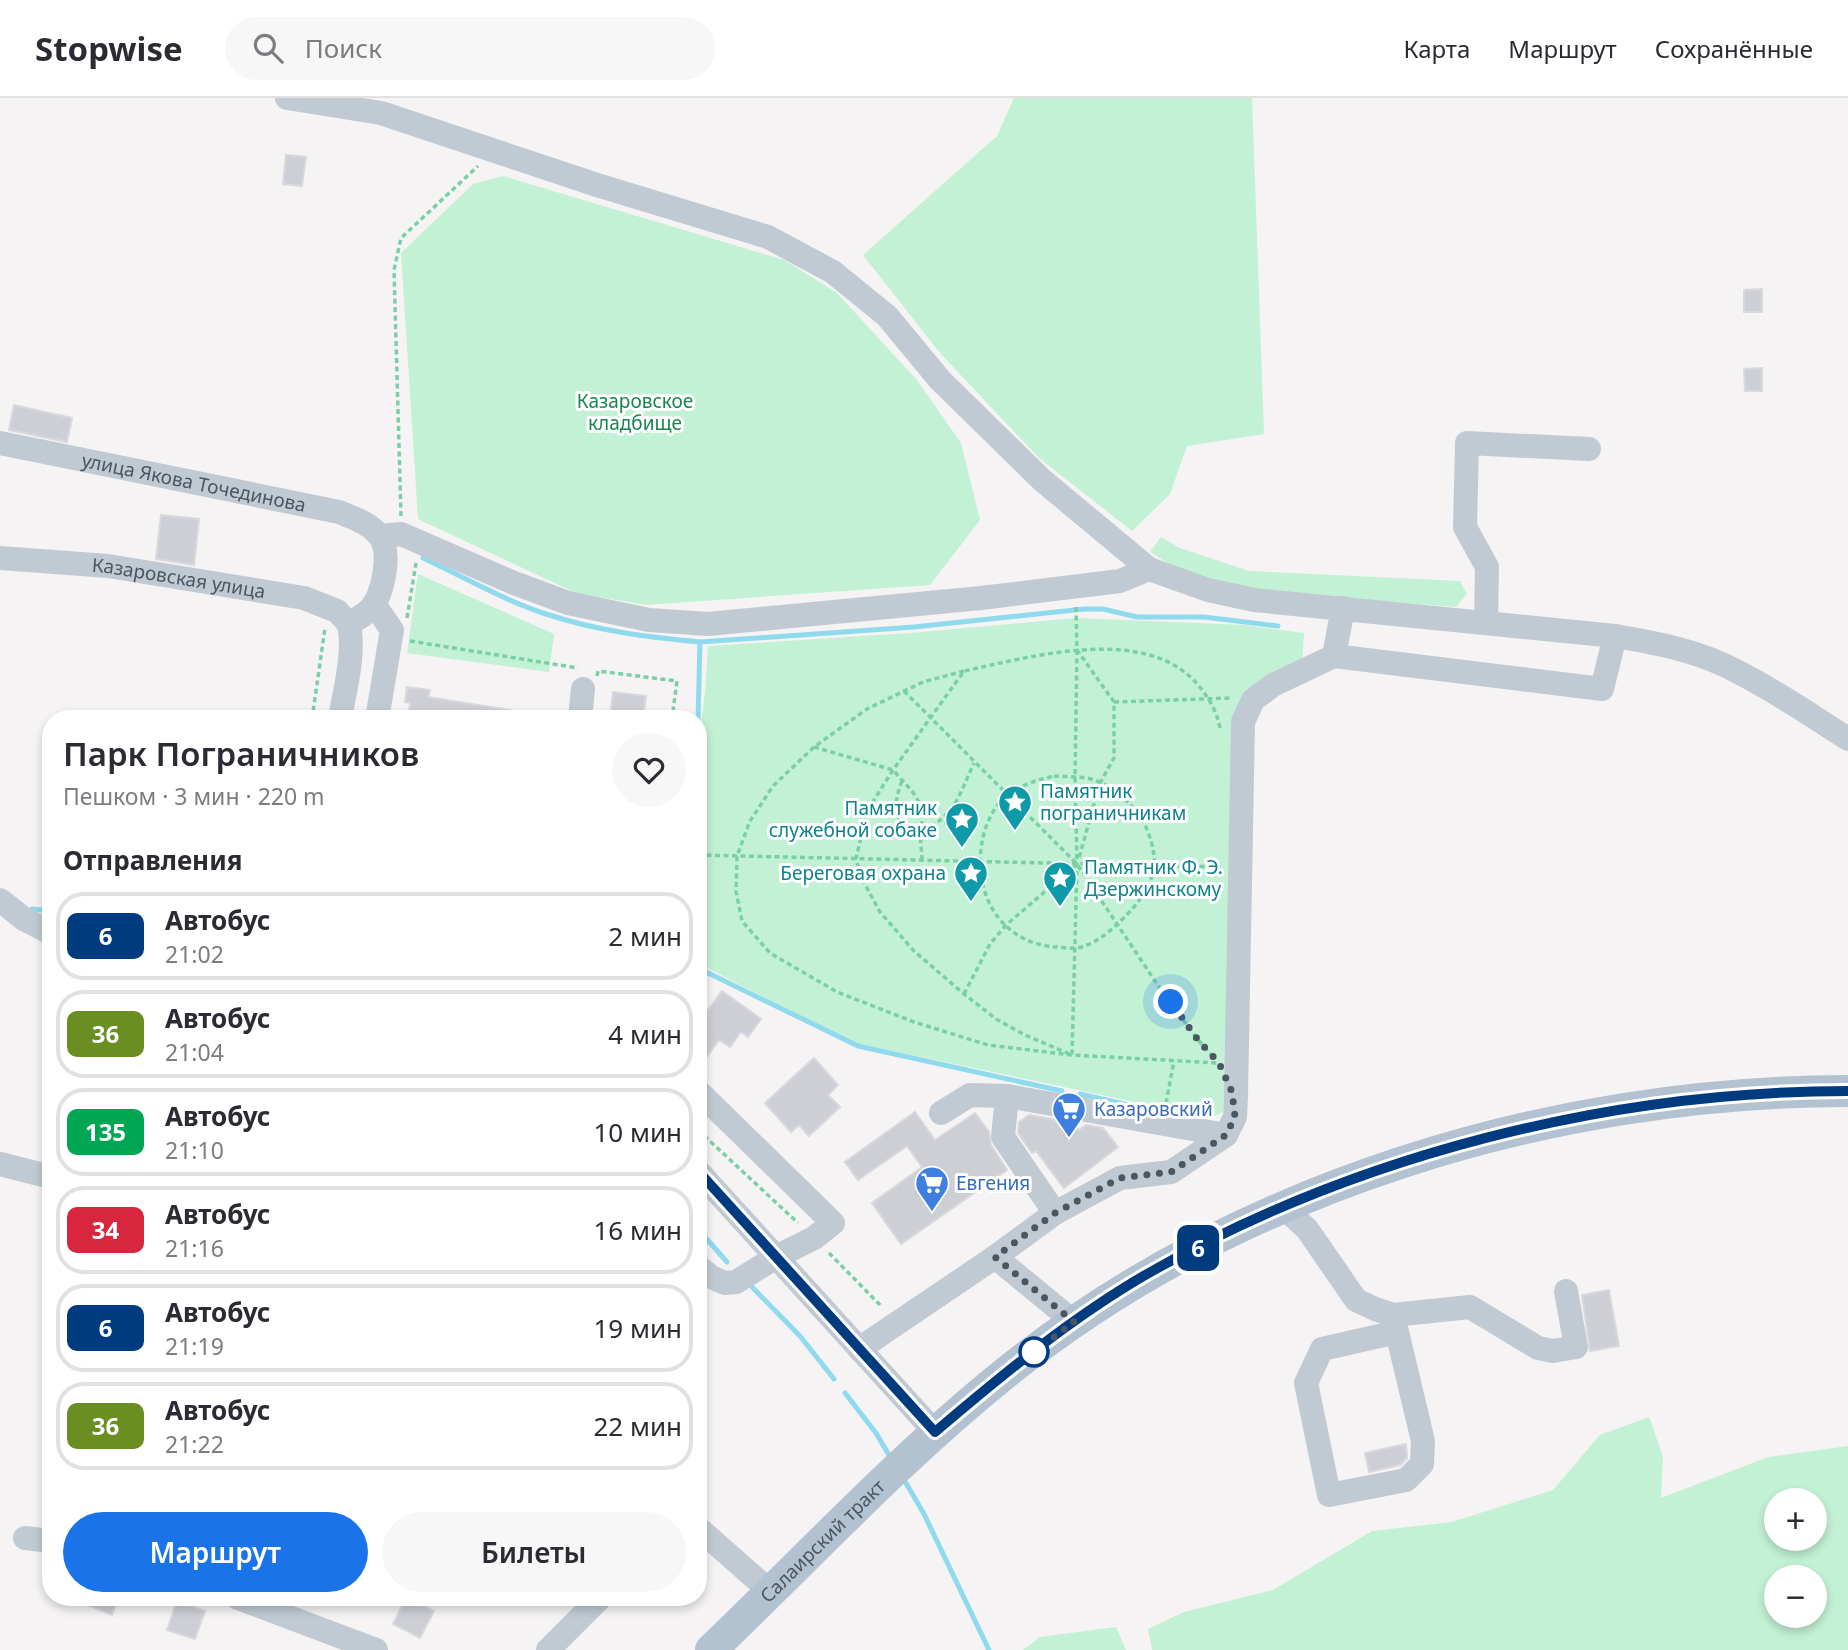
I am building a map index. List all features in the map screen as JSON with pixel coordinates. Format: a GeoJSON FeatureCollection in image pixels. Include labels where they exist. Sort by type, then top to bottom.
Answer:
{"type":"FeatureCollection","features":[{"type":"Feature","properties":{"kind":"main road","name":"Салаирский тракт"},"geometry":{"type":"LineString","coordinates":[[711,1650],[935,1432],[1005,1373],[1074,1322],[1147,1274],[1283,1207],[1433,1154],[1515,1131],[1588,1116],[1673,1101],[1848,1091]]}},
{"type":"Feature","properties":{"kind":"street"},"geometry":{"type":"LineString","coordinates":[[287,98],[383,105],[495,150],[597,185],[768,237],[834,272],[887,316],[940,380],[1042,480],[1149,569],[1209,590],[1254,600],[1653,642],[1693,653],[1737,671],[1848,739]]}},
{"type":"Feature","properties":{"kind":"street","name":"улица Якова Точединова"},"geometry":{"type":"LineString","coordinates":[[0,443],[339,512],[568,603],[649,620],[708,624],[981,598],[1121,581],[1149,569]]}},
{"type":"Feature","properties":{"kind":"street"},"geometry":{"type":"LineString","coordinates":[[1486,623],[1487,566],[1465,527],[1466,443],[1590,449]]}},
{"type":"Feature","properties":{"kind":"street"},"geometry":{"type":"LineString","coordinates":[[342,710],[352,637],[337,624],[367,612],[374,604],[382,587],[385,560],[400,537]]}},
{"type":"Feature","properties":{"kind":"street","name":"Казаровская улица"},"geometry":{"type":"LineString","coordinates":[[0,558],[108,566],[304,598],[337,611],[337,624]]}},
{"type":"Feature","properties":{"kind":"street"},"geometry":{"type":"LineString","coordinates":[[374,604],[397,639],[379,710]]}},
{"type":"Feature","properties":{"kind":"street"},"geometry":{"type":"LineString","coordinates":[[1334,656],[1343,608]]}},
{"type":"Feature","properties":{"kind":"street"},"geometry":{"type":"LineString","coordinates":[[859,1349],[1055,1213],[1120,1178],[1171,1172],[1226,1135],[1235,1117],[1236,1096],[1243,722],[1253,700],[1273,685],[1334,656],[1602,689],[1615,636]]}},
{"type":"Feature","properties":{"kind":"street"},"geometry":{"type":"LineString","coordinates":[[582,710],[588,680]]}},
{"type":"Feature","properties":{"kind":"street"},"geometry":{"type":"LineString","coordinates":[[0,900],[24,919],[42,928]]}},
{"type":"Feature","properties":{"kind":"street"},"geometry":{"type":"LineString","coordinates":[[941,1113],[970,1096],[1007,1096],[1226,1135]]}},
{"type":"Feature","properties":{"kind":"street"},"geometry":{"type":"LineString","coordinates":[[1007,1096],[1003,1137],[1055,1213]]}},
{"type":"Feature","properties":{"kind":"street"},"geometry":{"type":"LineString","coordinates":[[707,1100],[833,1223],[814,1238],[736,1282],[725,1283],[707,1274]]}},
{"type":"Feature","properties":{"kind":"street"},"geometry":{"type":"LineString","coordinates":[[0,1164],[42,1175]]}},
{"type":"Feature","properties":{"kind":"street"},"geometry":{"type":"LineString","coordinates":[[707,1181],[935,1432]]}},
{"type":"Feature","properties":{"kind":"street"},"geometry":{"type":"LineString","coordinates":[[1283,1207],[1307,1229],[1356,1300],[1395,1323],[1423,1441],[1422,1464],[1406,1480],[1329,1495],[1306,1382],[1322,1349],[1395,1323],[1470,1307],[1538,1348],[1553,1351],[1576,1347],[1566,1291]]}},
{"type":"Feature","properties":{"kind":"street"},"geometry":{"type":"LineString","coordinates":[[995,1257],[1074,1322]]}},
{"type":"Feature","properties":{"kind":"street"},"geometry":{"type":"LineString","coordinates":[[707,1536],[771,1592]]}},
{"type":"Feature","properties":{"kind":"street"},"geometry":{"type":"LineString","coordinates":[[25,1538],[42,1540]]}},
{"type":"Feature","properties":{"kind":"street"},"geometry":{"type":"LineString","coordinates":[[258,1606],[376,1650]]}},
{"type":"Feature","properties":{"kind":"street"},"geometry":{"type":"LineString","coordinates":[[548,1650],[592,1606]]}},
{"type":"Feature","properties":{"kind":"path"},"geometry":{"type":"LineString","coordinates":[[495,150],[401,238],[394,270],[400,537],[397,639],[588,680],[598,671],[677,681],[673,710]]}},
{"type":"Feature","properties":{"kind":"path"},"geometry":{"type":"LineString","coordinates":[[1072,1055],[1077,864],[1076,605]]}},
{"type":"Feature","properties":{"kind":"path"},"geometry":{"type":"LineString","coordinates":[[314,710],[337,624]]}},
{"type":"Feature","properties":{"kind":"path"},"geometry":{"type":"LineString","coordinates":[[964,993],[990,944],[1006,925],[1077,864],[1100,783],[1114,758],[1114,702],[1077,650]]}},
{"type":"Feature","properties":{"kind":"path"},"geometry":{"type":"LineString","coordinates":[[1219,1063],[1072,1055],[988,1045],[914,1022],[837,992],[770,953],[742,921],[736,891],[737,856],[750,821],[773,786],[814,747],[867,709],[923,682],[1043,654],[1077,650],[1144,653],[1166,661],[1195,681],[1210,700],[1222,734]]}},
{"type":"Feature","properties":{"kind":"path"},"geometry":{"type":"LineString","coordinates":[[964,671],[867,811],[856,859],[861,877],[880,912],[915,951],[964,993],[996,1018],[1025,1035],[1072,1055]]}},
{"type":"Feature","properties":{"kind":"path"},"geometry":{"type":"LineString","coordinates":[[904,691],[1077,864],[1165,995],[1198,1040],[1219,1063],[1223,1073]]}},
{"type":"Feature","properties":{"kind":"path"},"geometry":{"type":"LineString","coordinates":[[1114,702],[1210,700],[1239,695]]}},
{"type":"Feature","properties":{"kind":"path"},"geometry":{"type":"LineString","coordinates":[[814,747],[893,770],[924,810],[920,832],[922,859]]}},
{"type":"Feature","properties":{"kind":"path"},"geometry":{"type":"LineString","coordinates":[[902,780],[895,799],[898,818],[907,830],[920,832],[946,817],[956,805],[974,763]]}},
{"type":"Feature","properties":{"kind":"path"},"geometry":{"type":"LineString","coordinates":[[1054,776],[1075,777],[1100,783],[1133,805],[1155,848],[1156,866],[1145,892],[1118,924],[1088,944],[1075,948],[1033,943],[1020,938],[1006,925],[993,910],[983,891],[981,844],[987,823],[1008,794],[1031,782],[1054,776]]}},
{"type":"Feature","properties":{"kind":"path"},"geometry":{"type":"LineString","coordinates":[[707,855],[1240,868]]}},
{"type":"Feature","properties":{"kind":"path"},"geometry":{"type":"LineString","coordinates":[[1219,1063],[1220,1051]]}},
{"type":"Feature","properties":{"kind":"path"},"geometry":{"type":"LineString","coordinates":[[1163,1124],[1174,1061]]}},
{"type":"Feature","properties":{"kind":"green space"},"geometry":{"type":"Polygon","coordinates":[[[1014,98],[1252,98],[1264,434],[1187,446],[1170,494],[1132,531],[1039,458],[940,353],[863,255],[997,136],[1014,98]]]}},
{"type":"Feature","properties":{"kind":"green space","name":"Казаровское кладбище"},"geometry":{"type":"Polygon","coordinates":[[[503,176],[784,260],[837,293],[917,380],[961,443],[980,520],[930,585],[646,605],[576,593],[418,519],[401,253],[473,184],[503,176]]]}},
{"type":"Feature","properties":{"kind":"green space"},"geometry":{"type":"Polygon","coordinates":[[[1161,537],[1180,548],[1249,571],[1460,581],[1467,594],[1456,607],[1242,590],[1183,573],[1150,552],[1161,537]]]}},
{"type":"Feature","properties":{"kind":"green space"},"geometry":{"type":"Polygon","coordinates":[[[418,574],[554,634],[549,672],[407,653],[418,574]]]}},
{"type":"Feature","properties":{"kind":"green space"},"geometry":{"type":"Polygon","coordinates":[[[1076,618],[1244,625],[1304,633],[1301,683],[1265,701],[1253,717],[1223,1112],[1211,1118],[850,1042],[707,968],[707,710],[703,710],[708,646],[911,633],[1076,618]]]}},
{"type":"Feature","properties":{"kind":"green space"},"geometry":{"type":"Polygon","coordinates":[[[1649,1417],[1663,1457],[1661,1498],[1768,1457],[1848,1446],[1848,1650],[1152,1650],[1148,1629],[1184,1612],[1273,1590],[1372,1531],[1452,1522],[1553,1490],[1600,1435],[1649,1417]]]}},
{"type":"Feature","properties":{"kind":"green space"},"geometry":{"type":"Polygon","coordinates":[[[1116,1627],[1126,1650],[1023,1650],[1040,1637],[1116,1627]]]}},
{"type":"Feature","properties":{"kind":"building"},"geometry":{"type":"Polygon","coordinates":[[[286,155],[306,157],[302,186],[283,184],[286,155]]]}},
{"type":"Feature","properties":{"kind":"building"},"geometry":{"type":"Polygon","coordinates":[[[1762,289],[1762,312],[1744,312],[1744,290],[1762,289]]]}},
{"type":"Feature","properties":{"kind":"building"},"geometry":{"type":"Polygon","coordinates":[[[1762,368],[1762,391],[1745,391],[1744,369],[1762,368]]]}},
{"type":"Feature","properties":{"kind":"building"},"geometry":{"type":"Polygon","coordinates":[[[14,405],[72,418],[67,442],[9,430],[14,405]]]}},
{"type":"Feature","properties":{"kind":"building"},"geometry":{"type":"Polygon","coordinates":[[[161,515],[199,519],[194,565],[156,559],[161,515]]]}},
{"type":"Feature","properties":{"kind":"building"},"geometry":{"type":"Polygon","coordinates":[[[407,687],[430,690],[428,697],[510,710],[409,710],[410,703],[405,702],[407,687]]]}},
{"type":"Feature","properties":{"kind":"building"},"geometry":{"type":"Polygon","coordinates":[[[613,692],[646,696],[644,710],[611,710],[613,692]]]}},
{"type":"Feature","properties":{"kind":"building"},"geometry":{"type":"Polygon","coordinates":[[[722,991],[761,1019],[748,1037],[741,1032],[730,1047],[719,1040],[707,1057],[707,1012],[722,991]]]}},
{"type":"Feature","properties":{"kind":"building"},"geometry":{"type":"Polygon","coordinates":[[[814,1058],[838,1085],[828,1095],[840,1107],[809,1136],[799,1125],[791,1132],[765,1103],[814,1058]]]}},
{"type":"Feature","properties":{"kind":"building"},"geometry":{"type":"Polygon","coordinates":[[[915,1112],[935,1140],[975,1113],[989,1132],[991,1145],[1007,1170],[901,1244],[872,1203],[922,1167],[907,1146],[858,1180],[845,1162],[915,1112]]]}},
{"type":"Feature","properties":{"kind":"building","name":"Казаровский"},"geometry":{"type":"Polygon","coordinates":[[[1029,1115],[1074,1123],[1079,1130],[1086,1125],[1103,1128],[1118,1147],[1064,1188],[1036,1151],[1032,1153],[1018,1133],[1019,1122],[1029,1115]]]}},
{"type":"Feature","properties":{"kind":"building"},"geometry":{"type":"Polygon","coordinates":[[[1609,1290],[1619,1346],[1590,1351],[1582,1295],[1609,1290]]]}},
{"type":"Feature","properties":{"kind":"building"},"geometry":{"type":"Polygon","coordinates":[[[1406,1444],[1407,1458],[1400,1465],[1369,1472],[1365,1453],[1406,1444]]]}},
{"type":"Feature","properties":{"kind":"building"},"geometry":{"type":"Polygon","coordinates":[[[90,1606],[115,1606],[112,1615],[90,1606]]]}},
{"type":"Feature","properties":{"kind":"building"},"geometry":{"type":"Polygon","coordinates":[[[175,1606],[191,1606],[205,1611],[195,1639],[167,1630],[175,1606]]]}},
{"type":"Feature","properties":{"kind":"building"},"geometry":{"type":"Polygon","coordinates":[[[402,1606],[423,1606],[434,1611],[420,1638],[393,1624],[402,1606]]]}},
{"type":"Feature","properties":{"kind":"waterway"},"geometry":{"type":"LineString","coordinates":[[423,558],[531,609],[565,620],[622,632],[700,642]]}},
{"type":"Feature","properties":{"kind":"waterway"},"geometry":{"type":"LineString","coordinates":[[698,710],[700,642],[914,627],[1084,609],[1103,609],[1137,617],[1204,617],[1278,626]]}},
{"type":"Feature","properties":{"kind":"waterway"},"geometry":{"type":"LineString","coordinates":[[32,909],[42,910]]}},
{"type":"Feature","properties":{"kind":"waterway"},"geometry":{"type":"LineString","coordinates":[[707,972],[858,1046],[1062,1091]]}},
{"type":"Feature","properties":{"kind":"waterway"},"geometry":{"type":"LineString","coordinates":[[1080,1094],[1142,1108]]}},
{"type":"Feature","properties":{"kind":"waterway"},"geometry":{"type":"LineString","coordinates":[[707,1239],[727,1262]]}},
{"type":"Feature","properties":{"kind":"waterway"},"geometry":{"type":"LineString","coordinates":[[751,1286],[800,1336],[834,1379]]}},
{"type":"Feature","properties":{"kind":"waterway"},"geometry":{"type":"LineString","coordinates":[[845,1393],[876,1433],[889,1455]]}},
{"type":"Feature","properties":{"kind":"waterway"},"geometry":{"type":"LineString","coordinates":[[906,1483],[924,1514],[989,1650]]}},
{"type":"Feature","properties":{"kind":"bus line","name":"6"},"geometry":{"type":"LineString","coordinates":[[707,1181],[935,1432],[1005,1373],[1074,1322],[1147,1274],[1283,1207],[1359,1178],[1515,1131],[1588,1116],[1673,1101],[1848,1091]]}},
{"type":"Feature","properties":{"kind":"place","name":"Памятник пограничникам"},"geometry":{"type":"Point","coordinates":[1015,832]}},
{"type":"Feature","properties":{"kind":"place","name":"Памятник служебной собаке"},"geometry":{"type":"Point","coordinates":[962,849]}},
{"type":"Feature","properties":{"kind":"place","name":"Береговая охрана"},"geometry":{"type":"Point","coordinates":[971,903]}},
{"type":"Feature","properties":{"kind":"place","name":"Памятник Ф. Э. Дзержинскому"},"geometry":{"type":"Point","coordinates":[1060,908]}},
{"type":"Feature","properties":{"kind":"place","name":"Казаровский"},"geometry":{"type":"Point","coordinates":[1069,1139]}},
{"type":"Feature","properties":{"kind":"place","name":"Евгения"},"geometry":{"type":"Point","coordinates":[932,1213]}},
{"type":"Feature","properties":{"kind":"route"},"geometry":{"type":"LineString","coordinates":[[1034,1352],[1074,1322],[995,1257],[1055,1213],[1120,1178],[1171,1172],[1226,1135],[1235,1117],[1232,1092],[1219,1063],[1198,1040],[1171,1002]]}}]}
